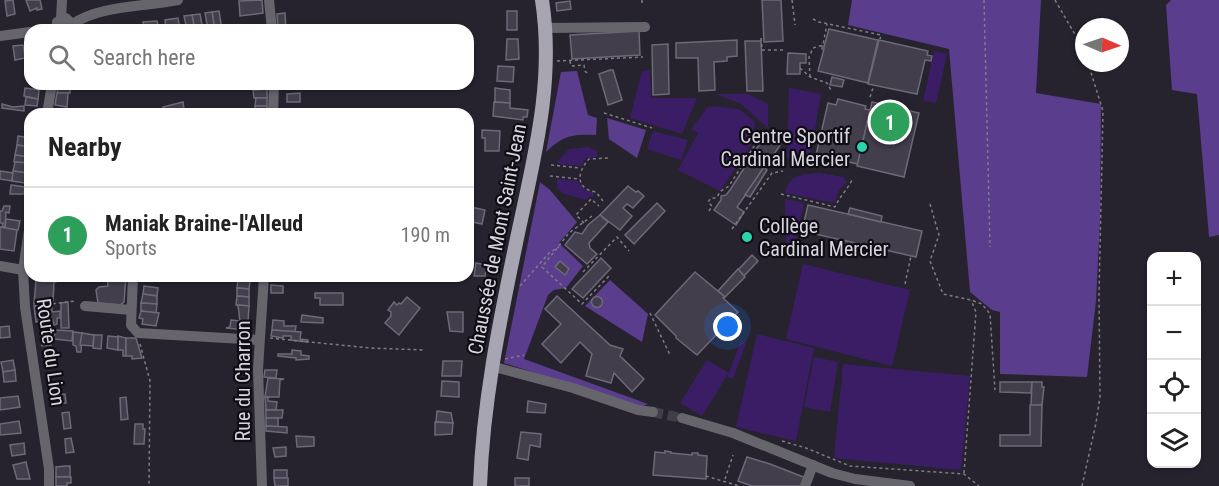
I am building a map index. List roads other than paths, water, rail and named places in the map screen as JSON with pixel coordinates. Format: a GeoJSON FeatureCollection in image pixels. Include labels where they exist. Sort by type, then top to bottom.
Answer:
{"type":"FeatureCollection","features":[{"type":"Feature","properties":{"kind":"main road","name":"Chaussée de Mont Saint-Jean"},"geometry":{"type":"LineString","coordinates":[[480,486],[484,426],[498,363],[546,92],[548,62],[543,0]]}},
{"type":"Feature","properties":{"kind":"street"},"geometry":{"type":"LineString","coordinates":[[55,24],[62,0]]}},
{"type":"Feature","properties":{"kind":"street"},"geometry":{"type":"LineString","coordinates":[[74,24],[81,18],[96,13],[178,0]]}},
{"type":"Feature","properties":{"kind":"street"},"geometry":{"type":"LineString","coordinates":[[270,0],[272,24]]}},
{"type":"Feature","properties":{"kind":"street"},"geometry":{"type":"LineString","coordinates":[[58,24],[66,18],[69,24]]}},
{"type":"Feature","properties":{"kind":"street"},"geometry":{"type":"LineString","coordinates":[[546,28],[645,27]]}},
{"type":"Feature","properties":{"kind":"street"},"geometry":{"type":"LineString","coordinates":[[0,36],[24,33]]}},
{"type":"Feature","properties":{"kind":"street"},"geometry":{"type":"LineString","coordinates":[[48,108],[51,90]]}},
{"type":"Feature","properties":{"kind":"street"},"geometry":{"type":"LineString","coordinates":[[273,108],[274,90]]}},
{"type":"Feature","properties":{"kind":"street","name":"Route du Lion"},"geometry":{"type":"LineString","coordinates":[[24,263],[26,307],[49,469],[49,486]]}},
{"type":"Feature","properties":{"kind":"street"},"geometry":{"type":"LineString","coordinates":[[0,266],[23,270]]}},
{"type":"Feature","properties":{"kind":"street"},"geometry":{"type":"LineString","coordinates":[[133,282],[131,325],[137,332],[259,337]]}},
{"type":"Feature","properties":{"kind":"street","name":"Rue du Charron"},"geometry":{"type":"LineString","coordinates":[[262,486],[259,337],[264,282]]}},
{"type":"Feature","properties":{"kind":"street"},"geometry":{"type":"LineString","coordinates":[[85,306],[131,310]]}},
{"type":"Feature","properties":{"kind":"street"},"geometry":{"type":"LineString","coordinates":[[498,363],[638,410],[653,412]]}},
{"type":"Feature","properties":{"kind":"street"},"geometry":{"type":"LineString","coordinates":[[682,418],[733,433],[832,473],[855,479],[910,486]]}},
{"type":"Feature","properties":{"kind":"street"},"geometry":{"type":"LineString","coordinates":[[805,486],[813,465]]}},
{"type":"Feature","properties":{"kind":"tunnel"},"geometry":{"type":"LineString","coordinates":[[653,412],[682,418]]}},
{"type":"Feature","properties":{"kind":"place","name":"Maniak Braine-l'Alleud"},"geometry":{"type":"Point","coordinates":[890,122]}},
{"type":"Feature","properties":{"kind":"place","name":"Centre Sportif Cardinal Mercier"},"geometry":{"type":"Point","coordinates":[862,147]}},
{"type":"Feature","properties":{"kind":"place","name":"Collège Cardinal Mercier"},"geometry":{"type":"Point","coordinates":[747,237]}}]}
